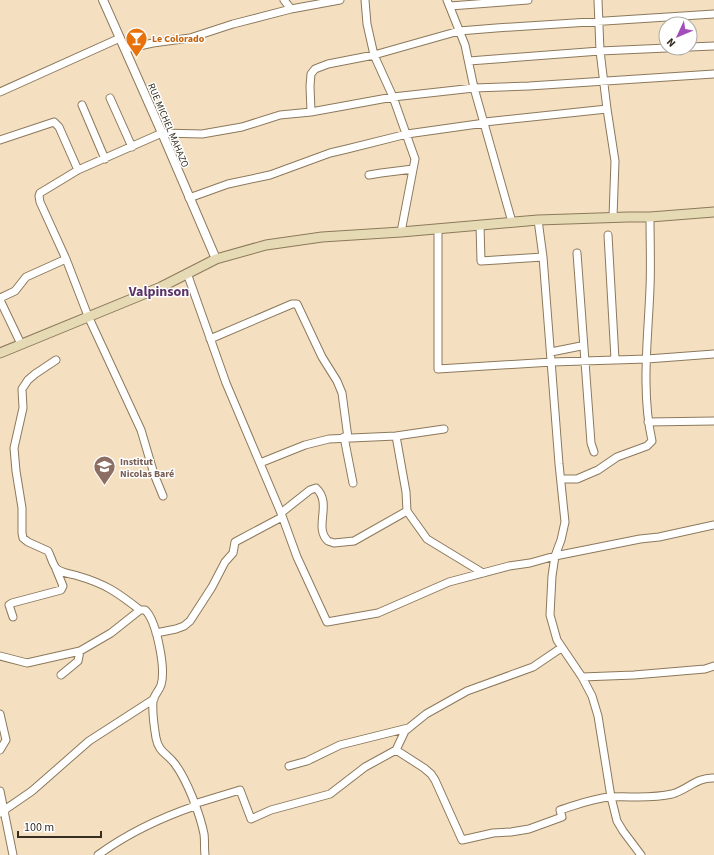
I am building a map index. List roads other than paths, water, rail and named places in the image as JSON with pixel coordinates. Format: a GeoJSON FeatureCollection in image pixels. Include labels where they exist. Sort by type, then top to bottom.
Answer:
{"type":"FeatureCollection","features":[{"type":"Feature","properties":{"kind":"main road"},"geometry":{"type":"LineString","coordinates":[[0,353],[161,287],[216,259],[266,245],[322,237],[401,232],[538,220],[650,217],[714,212]]}},
{"type":"Feature","properties":{"kind":"street","name":"RUE MICHEL MAHAZO"},"geometry":{"type":"LineString","coordinates":[[103,0],[216,259]]}},
{"type":"Feature","properties":{"kind":"street"},"geometry":{"type":"LineString","coordinates":[[284,0],[291,9]]}},
{"type":"Feature","properties":{"kind":"street"},"geometry":{"type":"LineString","coordinates":[[125,48],[153,42],[190,38],[233,24],[291,9],[340,0]]}},
{"type":"Feature","properties":{"kind":"street"},"geometry":{"type":"LineString","coordinates":[[365,0],[367,24],[374,55],[393,97],[415,159],[401,232]]}},
{"type":"Feature","properties":{"kind":"street"},"geometry":{"type":"LineString","coordinates":[[512,222],[485,122],[474,88],[465,45],[449,3],[528,0]]}},
{"type":"Feature","properties":{"kind":"street"},"geometry":{"type":"LineString","coordinates":[[598,0],[598,22],[603,81],[615,161],[613,217]]}},
{"type":"Feature","properties":{"kind":"street"},"geometry":{"type":"LineString","coordinates":[[311,112],[310,80],[311,74],[315,69],[328,64],[374,55],[459,31],[714,14]]}},
{"type":"Feature","properties":{"kind":"street"},"geometry":{"type":"LineString","coordinates":[[0,92],[120,38]]}},
{"type":"Feature","properties":{"kind":"street"},"geometry":{"type":"LineString","coordinates":[[698,47],[714,46]]}},
{"type":"Feature","properties":{"kind":"street"},"geometry":{"type":"LineString","coordinates":[[469,61],[658,49]]}},
{"type":"Feature","properties":{"kind":"street"},"geometry":{"type":"LineString","coordinates":[[163,496],[154,474],[141,430],[88,316],[66,259],[40,202],[38,196],[43,191],[78,170],[162,133],[202,134],[242,127],[280,114],[311,112],[393,97],[474,88],[529,86],[714,74]]}},
{"type":"Feature","properties":{"kind":"street"},"geometry":{"type":"LineString","coordinates":[[110,98],[132,147]]}},
{"type":"Feature","properties":{"kind":"street"},"geometry":{"type":"LineString","coordinates":[[82,105],[105,159]]}},
{"type":"Feature","properties":{"kind":"street"},"geometry":{"type":"LineString","coordinates":[[189,198],[228,184],[270,175],[330,153],[407,134],[485,122],[607,109]]}},
{"type":"Feature","properties":{"kind":"street"},"geometry":{"type":"LineString","coordinates":[[0,140],[54,122],[59,127],[78,170]]}},
{"type":"Feature","properties":{"kind":"street"},"geometry":{"type":"LineString","coordinates":[[369,175],[413,169]]}},
{"type":"Feature","properties":{"kind":"street"},"geometry":{"type":"LineString","coordinates":[[561,479],[578,479],[598,470],[617,457],[647,446],[652,441],[648,422],[647,359],[650,288],[650,217]]}},
{"type":"Feature","properties":{"kind":"street"},"geometry":{"type":"LineString","coordinates":[[538,220],[543,256],[565,522],[561,540],[555,556],[552,576],[550,615],[557,640],[561,648],[582,677],[592,696],[598,716],[615,815],[620,826],[641,855]]}},
{"type":"Feature","properties":{"kind":"street"},"geometry":{"type":"LineString","coordinates":[[480,225],[481,261],[543,256]]}},
{"type":"Feature","properties":{"kind":"street"},"geometry":{"type":"LineString","coordinates":[[438,229],[438,369],[586,360],[647,359],[714,354]]}},
{"type":"Feature","properties":{"kind":"street"},"geometry":{"type":"LineString","coordinates":[[608,235],[616,359]]}},
{"type":"Feature","properties":{"kind":"street"},"geometry":{"type":"LineString","coordinates":[[578,253],[591,443],[594,452]]}},
{"type":"Feature","properties":{"kind":"street"},"geometry":{"type":"LineString","coordinates":[[21,344],[0,299],[14,291],[26,277],[66,259]]}},
{"type":"Feature","properties":{"kind":"street"},"geometry":{"type":"LineString","coordinates":[[187,273],[226,383],[282,515],[297,557],[327,622],[378,613],[437,587],[509,566],[530,563],[555,556],[640,539],[659,537],[714,524]]}},
{"type":"Feature","properties":{"kind":"street"},"geometry":{"type":"LineString","coordinates":[[210,339],[292,304],[298,304],[322,357],[337,381],[342,393],[346,438],[353,483]]}},
{"type":"Feature","properties":{"kind":"street"},"geometry":{"type":"LineString","coordinates":[[551,352],[581,346]]}},
{"type":"Feature","properties":{"kind":"street"},"geometry":{"type":"LineString","coordinates":[[13,617],[9,604],[61,590],[63,586],[48,551],[28,542],[23,538],[22,508],[14,448],[23,408],[22,389],[28,380],[35,374],[56,360]]}},
{"type":"Feature","properties":{"kind":"street"},"geometry":{"type":"LineString","coordinates":[[648,422],[714,421]]}},
{"type":"Feature","properties":{"kind":"street"},"geometry":{"type":"LineString","coordinates":[[260,464],[305,445],[346,438],[396,436],[444,429]]}},
{"type":"Feature","properties":{"kind":"street"},"geometry":{"type":"LineString","coordinates":[[396,436],[406,492],[406,511],[427,539],[483,573]]}},
{"type":"Feature","properties":{"kind":"street"},"geometry":{"type":"LineString","coordinates":[[156,632],[176,629],[184,626],[190,621],[212,587],[225,562],[232,553],[235,542],[282,515],[310,490],[316,488],[319,491],[324,506],[322,534],[328,541],[334,542],[354,540],[406,511]]}},
{"type":"Feature","properties":{"kind":"street"},"geometry":{"type":"LineString","coordinates":[[56,568],[60,571],[107,586],[140,610],[145,610],[149,614],[156,632],[162,657],[162,684],[154,699],[153,708],[158,744],[160,750],[177,766],[188,787],[204,834],[205,855]]}},
{"type":"Feature","properties":{"kind":"street"},"geometry":{"type":"LineString","coordinates":[[0,656],[27,663],[80,651],[111,633],[140,610]]}},
{"type":"Feature","properties":{"kind":"street"},"geometry":{"type":"LineString","coordinates":[[98,855],[130,834],[178,812],[194,805],[240,790],[251,819],[271,810],[330,794],[365,767],[396,750],[401,738],[408,728],[426,714],[460,694],[533,667],[561,648]]}},
{"type":"Feature","properties":{"kind":"street"},"geometry":{"type":"LineString","coordinates":[[61,674],[78,661],[80,651]]}},
{"type":"Feature","properties":{"kind":"street"},"geometry":{"type":"LineString","coordinates":[[582,677],[634,675],[705,669],[714,666]]}},
{"type":"Feature","properties":{"kind":"street"},"geometry":{"type":"LineString","coordinates":[[2,812],[32,792],[89,741],[154,699]]}},
{"type":"Feature","properties":{"kind":"street"},"geometry":{"type":"LineString","coordinates":[[0,714],[6,740],[0,750]]}},
{"type":"Feature","properties":{"kind":"street"},"geometry":{"type":"LineString","coordinates":[[289,766],[307,761],[340,745],[408,728]]}},
{"type":"Feature","properties":{"kind":"street"},"geometry":{"type":"LineString","coordinates":[[396,750],[431,774],[462,840],[492,833],[529,829],[562,817],[560,810],[594,799],[611,797],[650,798],[685,790],[697,780],[714,778]]}},
{"type":"Feature","properties":{"kind":"street"},"geometry":{"type":"LineString","coordinates":[[0,791],[2,812],[13,855]]}},
{"type":"Feature","properties":{"kind":"place","name":"Le Colorado"},"geometry":{"type":"Point","coordinates":[137,58]}},
{"type":"Feature","properties":{"kind":"place","name":"Institut Nicolas Baré"},"geometry":{"type":"Point","coordinates":[105,486]}},
{"type":"Feature","properties":{"kind":"district","name":"Valpinson"},"geometry":{"type":"Point","coordinates":[159,291]}}]}
